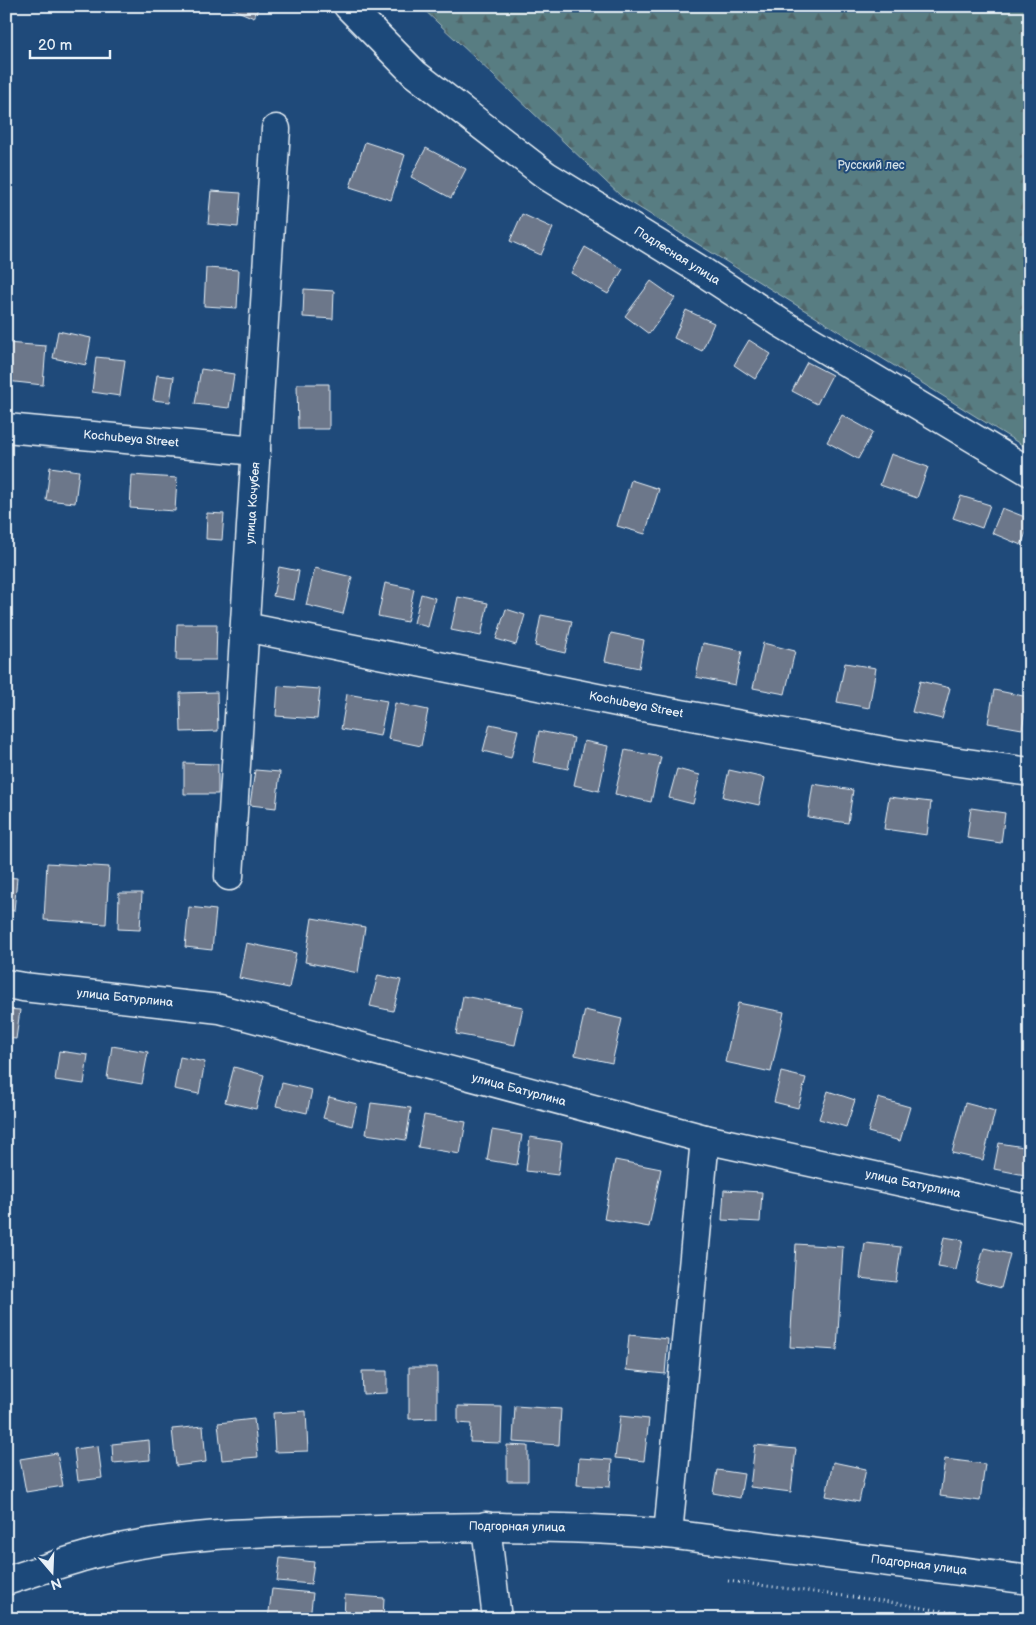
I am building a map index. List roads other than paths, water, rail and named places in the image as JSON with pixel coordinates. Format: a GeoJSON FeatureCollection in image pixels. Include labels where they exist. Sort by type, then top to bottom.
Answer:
{"type":"FeatureCollection","features":[{"type":"Feature","properties":{"kind":"street","name":"Подлесная улица"},"geometry":{"type":"LineString","coordinates":[[348,6],[415,74],[547,176],[697,268],[781,323],[1030,472]]}},
{"type":"Feature","properties":{"kind":"street","name":"улица Кочубея"},"geometry":{"type":"LineString","coordinates":[[229,876],[276,129]]}},
{"type":"Feature","properties":{"kind":"street","name":"Kochubeya Street"},"geometry":{"type":"LineString","coordinates":[[6,428],[256,451]]}},
{"type":"Feature","properties":{"kind":"street","name":"Kochubeya Street"},"geometry":{"type":"LineString","coordinates":[[245,627],[647,708],[867,748],[1030,772]]}},
{"type":"Feature","properties":{"kind":"street","name":"улица Батурлина"},"geometry":{"type":"LineString","coordinates":[[6,984],[220,1009],[705,1139],[1030,1210]]}},
{"type":"Feature","properties":{"kind":"street"},"geometry":{"type":"LineString","coordinates":[[668,1534],[705,1139]]}},
{"type":"Feature","properties":{"kind":"street"},"geometry":{"type":"LineString","coordinates":[[486,1526],[497,1619]]}},
{"type":"Feature","properties":{"kind":"street","name":"Подгорная улица"},"geometry":{"type":"LineString","coordinates":[[6,1581],[94,1554],[151,1543],[200,1537],[260,1532],[486,1526],[616,1529],[668,1534],[1030,1580]]}},
{"type":"Feature","properties":{"kind":"park label","name":"Русский лес"},"geometry":{"type":"Point","coordinates":[871,165]}}]}
